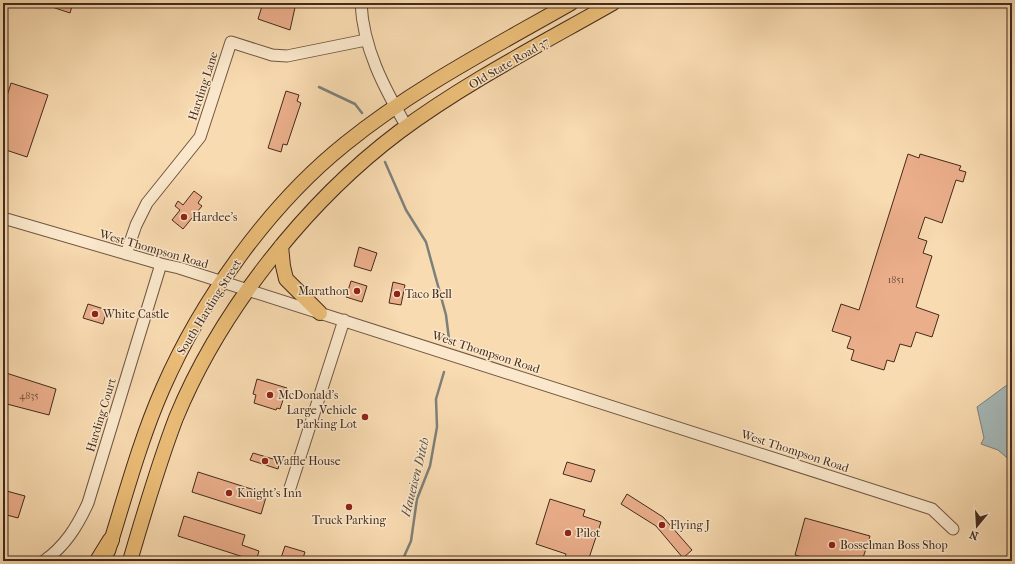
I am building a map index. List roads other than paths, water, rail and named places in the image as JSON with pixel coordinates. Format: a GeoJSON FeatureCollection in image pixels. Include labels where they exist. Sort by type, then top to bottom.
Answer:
{"type":"FeatureCollection","features":[{"type":"Feature","properties":{"kind":"highway"},"geometry":{"type":"LineString","coordinates":[[98,561],[111,540]]}},
{"type":"Feature","properties":{"kind":"main road","name":"Old State Road 37"},"geometry":{"type":"LineString","coordinates":[[395,107],[445,75],[571,3]]}},
{"type":"Feature","properties":{"kind":"main road","name":"Old State Road 37"},"geometry":{"type":"LineString","coordinates":[[406,127],[452,96],[613,3]]}},
{"type":"Feature","properties":{"kind":"main road","name":"South Harding Street"},"geometry":{"type":"LineString","coordinates":[[105,561],[150,420],[163,388],[182,348],[222,283],[269,220],[319,166],[346,143],[395,107]]}},
{"type":"Feature","properties":{"kind":"main road","name":"South Harding Street"},"geometry":{"type":"LineString","coordinates":[[130,561],[150,492],[176,418],[213,347],[247,290],[282,246],[327,196],[363,162],[406,127]]}},
{"type":"Feature","properties":{"kind":"main road"},"geometry":{"type":"LineString","coordinates":[[282,246],[283,266],[286,279],[320,313]]}},
{"type":"Feature","properties":{"kind":"street"},"geometry":{"type":"LineString","coordinates":[[360,3],[366,40],[373,60],[406,127]]}},
{"type":"Feature","properties":{"kind":"street","name":"Harding Lane"},"geometry":{"type":"LineString","coordinates":[[126,254],[136,225],[147,203],[200,137],[231,42],[272,55],[287,56],[366,40]]}},
{"type":"Feature","properties":{"kind":"street","name":"West Thompson Road"},"geometry":{"type":"LineString","coordinates":[[3,218],[179,268],[932,509],[953,529]]}},
{"type":"Feature","properties":{"kind":"street","name":"Harding Court"},"geometry":{"type":"LineString","coordinates":[[44,561],[69,538],[80,522],[88,503],[161,264]]}},
{"type":"Feature","properties":{"kind":"street"},"geometry":{"type":"LineString","coordinates":[[290,488],[344,320]]}},
{"type":"Feature","properties":{"kind":"waterway","name":"Haueisen Ditch"},"geometry":{"type":"LineString","coordinates":[[319,87],[355,104],[362,113]]}},
{"type":"Feature","properties":{"kind":"waterway","name":"Haueisen Ditch"},"geometry":{"type":"LineString","coordinates":[[385,162],[406,210],[426,242],[446,315],[449,339]]}},
{"type":"Feature","properties":{"kind":"waterway","name":"Haueisen Ditch"},"geometry":{"type":"LineString","coordinates":[[402,561],[411,541],[417,499],[430,466],[437,427],[436,399],[444,372]]}},
{"type":"Feature","properties":{"kind":"place","name":"Hardee's"},"geometry":{"type":"Point","coordinates":[184,217]}},
{"type":"Feature","properties":{"kind":"place","name":"Marathon"},"geometry":{"type":"Point","coordinates":[357,291]}},
{"type":"Feature","properties":{"kind":"place","name":"Taco Bell"},"geometry":{"type":"Point","coordinates":[397,294]}},
{"type":"Feature","properties":{"kind":"place","name":"White Castle"},"geometry":{"type":"Point","coordinates":[95,314]}},
{"type":"Feature","properties":{"kind":"place","name":"McDonald's"},"geometry":{"type":"Point","coordinates":[270,395]}},
{"type":"Feature","properties":{"kind":"place","name":"Large Vehicle Parking Lot"},"geometry":{"type":"Point","coordinates":[365,417]}},
{"type":"Feature","properties":{"kind":"place","name":"Waffle House"},"geometry":{"type":"Point","coordinates":[265,461]}},
{"type":"Feature","properties":{"kind":"place","name":"Knight's Inn"},"geometry":{"type":"Point","coordinates":[229,493]}},
{"type":"Feature","properties":{"kind":"place","name":"Truck Parking"},"geometry":{"type":"Point","coordinates":[349,507]}},
{"type":"Feature","properties":{"kind":"place","name":"Flying J"},"geometry":{"type":"Point","coordinates":[662,525]}},
{"type":"Feature","properties":{"kind":"place","name":"Pilot"},"geometry":{"type":"Point","coordinates":[568,533]}},
{"type":"Feature","properties":{"kind":"place","name":"Bosselman Boss Shop"},"geometry":{"type":"Point","coordinates":[832,545]}}]}
